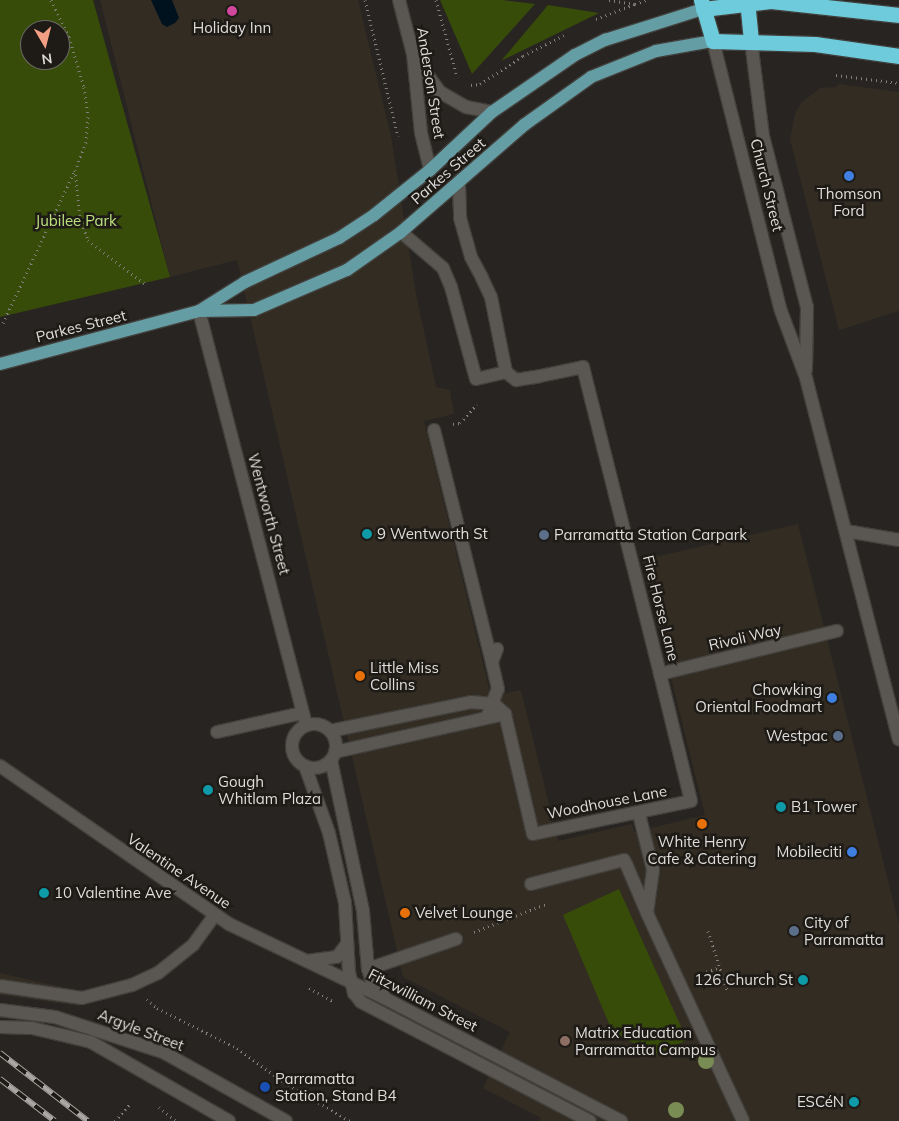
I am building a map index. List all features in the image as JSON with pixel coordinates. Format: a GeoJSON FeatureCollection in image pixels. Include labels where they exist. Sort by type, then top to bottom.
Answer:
{"type":"FeatureCollection","features":[{"type":"Feature","properties":{"kind":"highway","name":"Church Street"},"geometry":{"type":"LineString","coordinates":[[747,2],[751,41]]}},
{"type":"Feature","properties":{"kind":"highway"},"geometry":{"type":"LineString","coordinates":[[702,4],[796,2],[899,15]]}},
{"type":"Feature","properties":{"kind":"highway","name":"Church Street"},"geometry":{"type":"LineString","coordinates":[[702,4],[713,41]]}},
{"type":"Feature","properties":{"kind":"highway"},"geometry":{"type":"LineString","coordinates":[[713,41],[814,44],[899,56]]}},
{"type":"Feature","properties":{"kind":"main road","name":"Parkes Street"},"geometry":{"type":"LineString","coordinates":[[199,311],[245,282],[339,238],[403,193],[492,112],[532,82],[605,40],[702,4]]}},
{"type":"Feature","properties":{"kind":"main road","name":"Parkes Street"},"geometry":{"type":"LineString","coordinates":[[0,364],[199,311],[254,310],[347,270],[401,232],[459,184],[524,125],[591,76],[656,51],[713,41]]}},
{"type":"Feature","properties":{"kind":"street","name":"Anderson Street"},"geometry":{"type":"LineString","coordinates":[[400,0],[413,54],[421,132],[430,170]]}},
{"type":"Feature","properties":{"kind":"street","name":"Church Street"},"geometry":{"type":"LineString","coordinates":[[713,41],[782,311],[806,378],[899,739]]}},
{"type":"Feature","properties":{"kind":"street","name":"Church Street"},"geometry":{"type":"LineString","coordinates":[[751,41],[763,136],[807,307],[806,378]]}},
{"type":"Feature","properties":{"kind":"street"},"geometry":{"type":"LineString","coordinates":[[413,54],[440,92],[466,107],[492,112]]}},
{"type":"Feature","properties":{"kind":"street"},"geometry":{"type":"LineString","coordinates":[[401,232],[443,268],[451,287],[476,379],[506,372],[491,297],[471,257],[460,218],[459,184]]}},
{"type":"Feature","properties":{"kind":"street","name":"Wentworth Street"},"geometry":{"type":"LineString","coordinates":[[199,311],[306,726]]}},
{"type":"Feature","properties":{"kind":"street","name":"Fire Horse Lane"},"geometry":{"type":"LineString","coordinates":[[506,372],[516,380],[583,366],[691,802]]}},
{"type":"Feature","properties":{"kind":"street"},"geometry":{"type":"LineString","coordinates":[[434,430],[498,689],[494,704],[487,717]]}},
{"type":"Feature","properties":{"kind":"street"},"geometry":{"type":"LineString","coordinates":[[846,531],[899,540]]}},
{"type":"Feature","properties":{"kind":"street","name":"Rivoli Way"},"geometry":{"type":"LineString","coordinates":[[660,674],[838,632]]}},
{"type":"Feature","properties":{"kind":"street"},"geometry":{"type":"LineString","coordinates":[[492,662],[498,650]]}},
{"type":"Feature","properties":{"kind":"street"},"geometry":{"type":"LineString","coordinates":[[330,731],[470,702],[494,704],[504,714]]}},
{"type":"Feature","properties":{"kind":"street"},"geometry":{"type":"LineString","coordinates":[[217,732],[303,713]]}},
{"type":"Feature","properties":{"kind":"street"},"geometry":{"type":"LineString","coordinates":[[305,766],[317,768],[333,756],[504,714]]}},
{"type":"Feature","properties":{"kind":"street","name":"Woodhouse Lane"},"geometry":{"type":"LineString","coordinates":[[504,714],[533,834],[596,819],[639,814],[691,802]]}},
{"type":"Feature","properties":{"kind":"street"},"geometry":{"type":"LineString","coordinates":[[352,982],[346,946],[346,915],[329,832],[305,766],[295,757],[292,745],[296,733],[306,726],[319,725],[330,731],[336,741],[333,756],[363,911],[368,969],[372,981],[386,999]]}},
{"type":"Feature","properties":{"kind":"street"},"geometry":{"type":"LineString","coordinates":[[515,758],[529,780]]}},
{"type":"Feature","properties":{"kind":"street","name":"Valentine Avenue"},"geometry":{"type":"LineString","coordinates":[[0,766],[216,915],[300,960],[352,982]]}},
{"type":"Feature","properties":{"kind":"street"},"geometry":{"type":"LineString","coordinates":[[639,814],[653,870],[647,913]]}},
{"type":"Feature","properties":{"kind":"street"},"geometry":{"type":"LineString","coordinates":[[531,884],[624,860],[743,1121]]}},
{"type":"Feature","properties":{"kind":"street"},"geometry":{"type":"LineString","coordinates":[[0,986],[82,998],[132,985],[158,973],[193,945],[216,915]]}},
{"type":"Feature","properties":{"kind":"street"},"geometry":{"type":"LineString","coordinates":[[368,969],[456,939]]}},
{"type":"Feature","properties":{"kind":"street"},"geometry":{"type":"LineString","coordinates":[[300,960],[328,960],[337,957],[346,946]]}},
{"type":"Feature","properties":{"kind":"street","name":"Fitzwilliam Street"},"geometry":{"type":"LineString","coordinates":[[352,982],[621,1121]]}},
{"type":"Feature","properties":{"kind":"street","name":"Fitzwilliam Street"},"geometry":{"type":"LineString","coordinates":[[352,982],[361,1002],[590,1121]]}},
{"type":"Feature","properties":{"kind":"street","name":"Argyle Street"},"geometry":{"type":"LineString","coordinates":[[0,1010],[55,1017],[162,1052],[286,1121]]}},
{"type":"Feature","properties":{"kind":"street","name":"Argyle Street"},"geometry":{"type":"LineString","coordinates":[[0,1027],[32,1028],[91,1042],[229,1121]]}},
{"type":"Feature","properties":{"kind":"path"},"geometry":{"type":"LineString","coordinates":[[3,323],[75,170],[86,142],[88,117],[84,87],[69,37],[51,0]]}},
{"type":"Feature","properties":{"kind":"path"},"geometry":{"type":"LineString","coordinates":[[365,0],[400,144]]}},
{"type":"Feature","properties":{"kind":"path","name":"Anderson Street"},"geometry":{"type":"LineString","coordinates":[[436,0],[460,81]]}},
{"type":"Feature","properties":{"kind":"path"},"geometry":{"type":"LineString","coordinates":[[609,0],[635,4]]}},
{"type":"Feature","properties":{"kind":"path"},"geometry":{"type":"LineString","coordinates":[[589,23],[646,0]]}},
{"type":"Feature","properties":{"kind":"path"},"geometry":{"type":"LineString","coordinates":[[466,84],[480,84],[523,56],[573,31]]}},
{"type":"Feature","properties":{"kind":"path"},"geometry":{"type":"LineString","coordinates":[[836,75],[899,83]]}},
{"type":"Feature","properties":{"kind":"path"},"geometry":{"type":"LineString","coordinates":[[75,170],[80,218],[88,240],[144,283]]}},
{"type":"Feature","properties":{"kind":"path"},"geometry":{"type":"LineString","coordinates":[[434,430],[460,423],[477,404]]}},
{"type":"Feature","properties":{"kind":"path"},"geometry":{"type":"LineString","coordinates":[[456,939],[523,912]]}},
{"type":"Feature","properties":{"kind":"path"},"geometry":{"type":"LineString","coordinates":[[708,930],[727,990]]}},
{"type":"Feature","properties":{"kind":"path"},"geometry":{"type":"LineString","coordinates":[[132,985],[157,1008],[237,1048],[284,1082],[350,1121]]}},
{"type":"Feature","properties":{"kind":"path"},"geometry":{"type":"LineString","coordinates":[[115,1121],[130,1104]]}},
{"type":"Feature","properties":{"kind":"shaded area"},"geometry":{"type":"Polygon","coordinates":[[[100,0],[358,0],[391,136],[416,294],[436,387],[450,390],[454,414],[424,421],[491,696],[521,690],[558,841],[632,824],[634,832],[705,815],[642,560],[798,524],[899,924],[899,1121],[540,1121],[541,1118],[483,1088],[510,1032],[403,977],[237,260],[170,277],[100,0]]]}},
{"type":"Feature","properties":{"kind":"shaded area","name":"Thomson Ford"},"geometry":{"type":"Polygon","coordinates":[[[839,84],[899,92],[899,311],[839,330],[790,139],[795,114],[801,103],[820,88],[836,87],[839,84]]]}},
{"type":"Feature","properties":{"kind":"shaded area"},"geometry":{"type":"Polygon","coordinates":[[[0,973],[84,992],[80,1006],[0,995],[0,973]]]}},
{"type":"Feature","properties":{"kind":"green space","name":"Jubilee Park"},"geometry":{"type":"Polygon","coordinates":[[[0,0],[93,0],[170,277],[0,317],[0,0]]]}},
{"type":"Feature","properties":{"kind":"green space"},"geometry":{"type":"Polygon","coordinates":[[[440,0],[502,0],[535,4],[472,74],[440,0]]]}},
{"type":"Feature","properties":{"kind":"green space"},"geometry":{"type":"Polygon","coordinates":[[[548,5],[599,13],[501,61],[548,5]]]}},
{"type":"Feature","properties":{"kind":"green space"},"geometry":{"type":"Polygon","coordinates":[[[619,889],[687,1040],[656,1054],[613,1033],[563,915],[619,889]]]}},
{"type":"Feature","properties":{"kind":"water"},"geometry":{"type":"Polygon","coordinates":[[[151,0],[172,0],[179,18],[175,23],[167,27],[162,24],[151,0]]]}},
{"type":"Feature","properties":{"kind":"railway"},"geometry":{"type":"LineString","coordinates":[[0,1053],[88,1121]]}},
{"type":"Feature","properties":{"kind":"railway"},"geometry":{"type":"LineString","coordinates":[[0,1079],[55,1121]]}},
{"type":"Feature","properties":{"kind":"place","name":"Holiday Inn"},"geometry":{"type":"Point","coordinates":[232,11]}},
{"type":"Feature","properties":{"kind":"place","name":"Thomson Ford"},"geometry":{"type":"Point","coordinates":[849,176]}},
{"type":"Feature","properties":{"kind":"place","name":"9 Wentworth St"},"geometry":{"type":"Point","coordinates":[367,534]}},
{"type":"Feature","properties":{"kind":"place","name":"Parramatta Station Carpark"},"geometry":{"type":"Point","coordinates":[544,535]}},
{"type":"Feature","properties":{"kind":"place","name":"Little Miss Collins"},"geometry":{"type":"Point","coordinates":[360,676]}},
{"type":"Feature","properties":{"kind":"place","name":"Chowking Oriental Foodmart"},"geometry":{"type":"Point","coordinates":[832,698]}},
{"type":"Feature","properties":{"kind":"place","name":"Westpac"},"geometry":{"type":"Point","coordinates":[838,736]}},
{"type":"Feature","properties":{"kind":"place","name":"Gough Whitlam Plaza"},"geometry":{"type":"Point","coordinates":[208,790]}},
{"type":"Feature","properties":{"kind":"place","name":"B1 Tower"},"geometry":{"type":"Point","coordinates":[781,807]}},
{"type":"Feature","properties":{"kind":"place","name":"White Henry Cafe & Catering"},"geometry":{"type":"Point","coordinates":[702,824]}},
{"type":"Feature","properties":{"kind":"place","name":"Mobileciti"},"geometry":{"type":"Point","coordinates":[852,852]}},
{"type":"Feature","properties":{"kind":"place","name":"10 Valentine Ave"},"geometry":{"type":"Point","coordinates":[44,893]}},
{"type":"Feature","properties":{"kind":"place","name":"Velvet Lounge"},"geometry":{"type":"Point","coordinates":[405,913]}},
{"type":"Feature","properties":{"kind":"place","name":"City of Parramatta"},"geometry":{"type":"Point","coordinates":[794,931]}},
{"type":"Feature","properties":{"kind":"place","name":"126 Church St"},"geometry":{"type":"Point","coordinates":[803,980]}},
{"type":"Feature","properties":{"kind":"place","name":"Matrix Education Parramatta Campus"},"geometry":{"type":"Point","coordinates":[565,1041]}},
{"type":"Feature","properties":{"kind":"place","name":"Parramatta Station, Stand B4"},"geometry":{"type":"Point","coordinates":[265,1087]}},
{"type":"Feature","properties":{"kind":"place","name":"ESCéN"},"geometry":{"type":"Point","coordinates":[854,1102]}}]}
